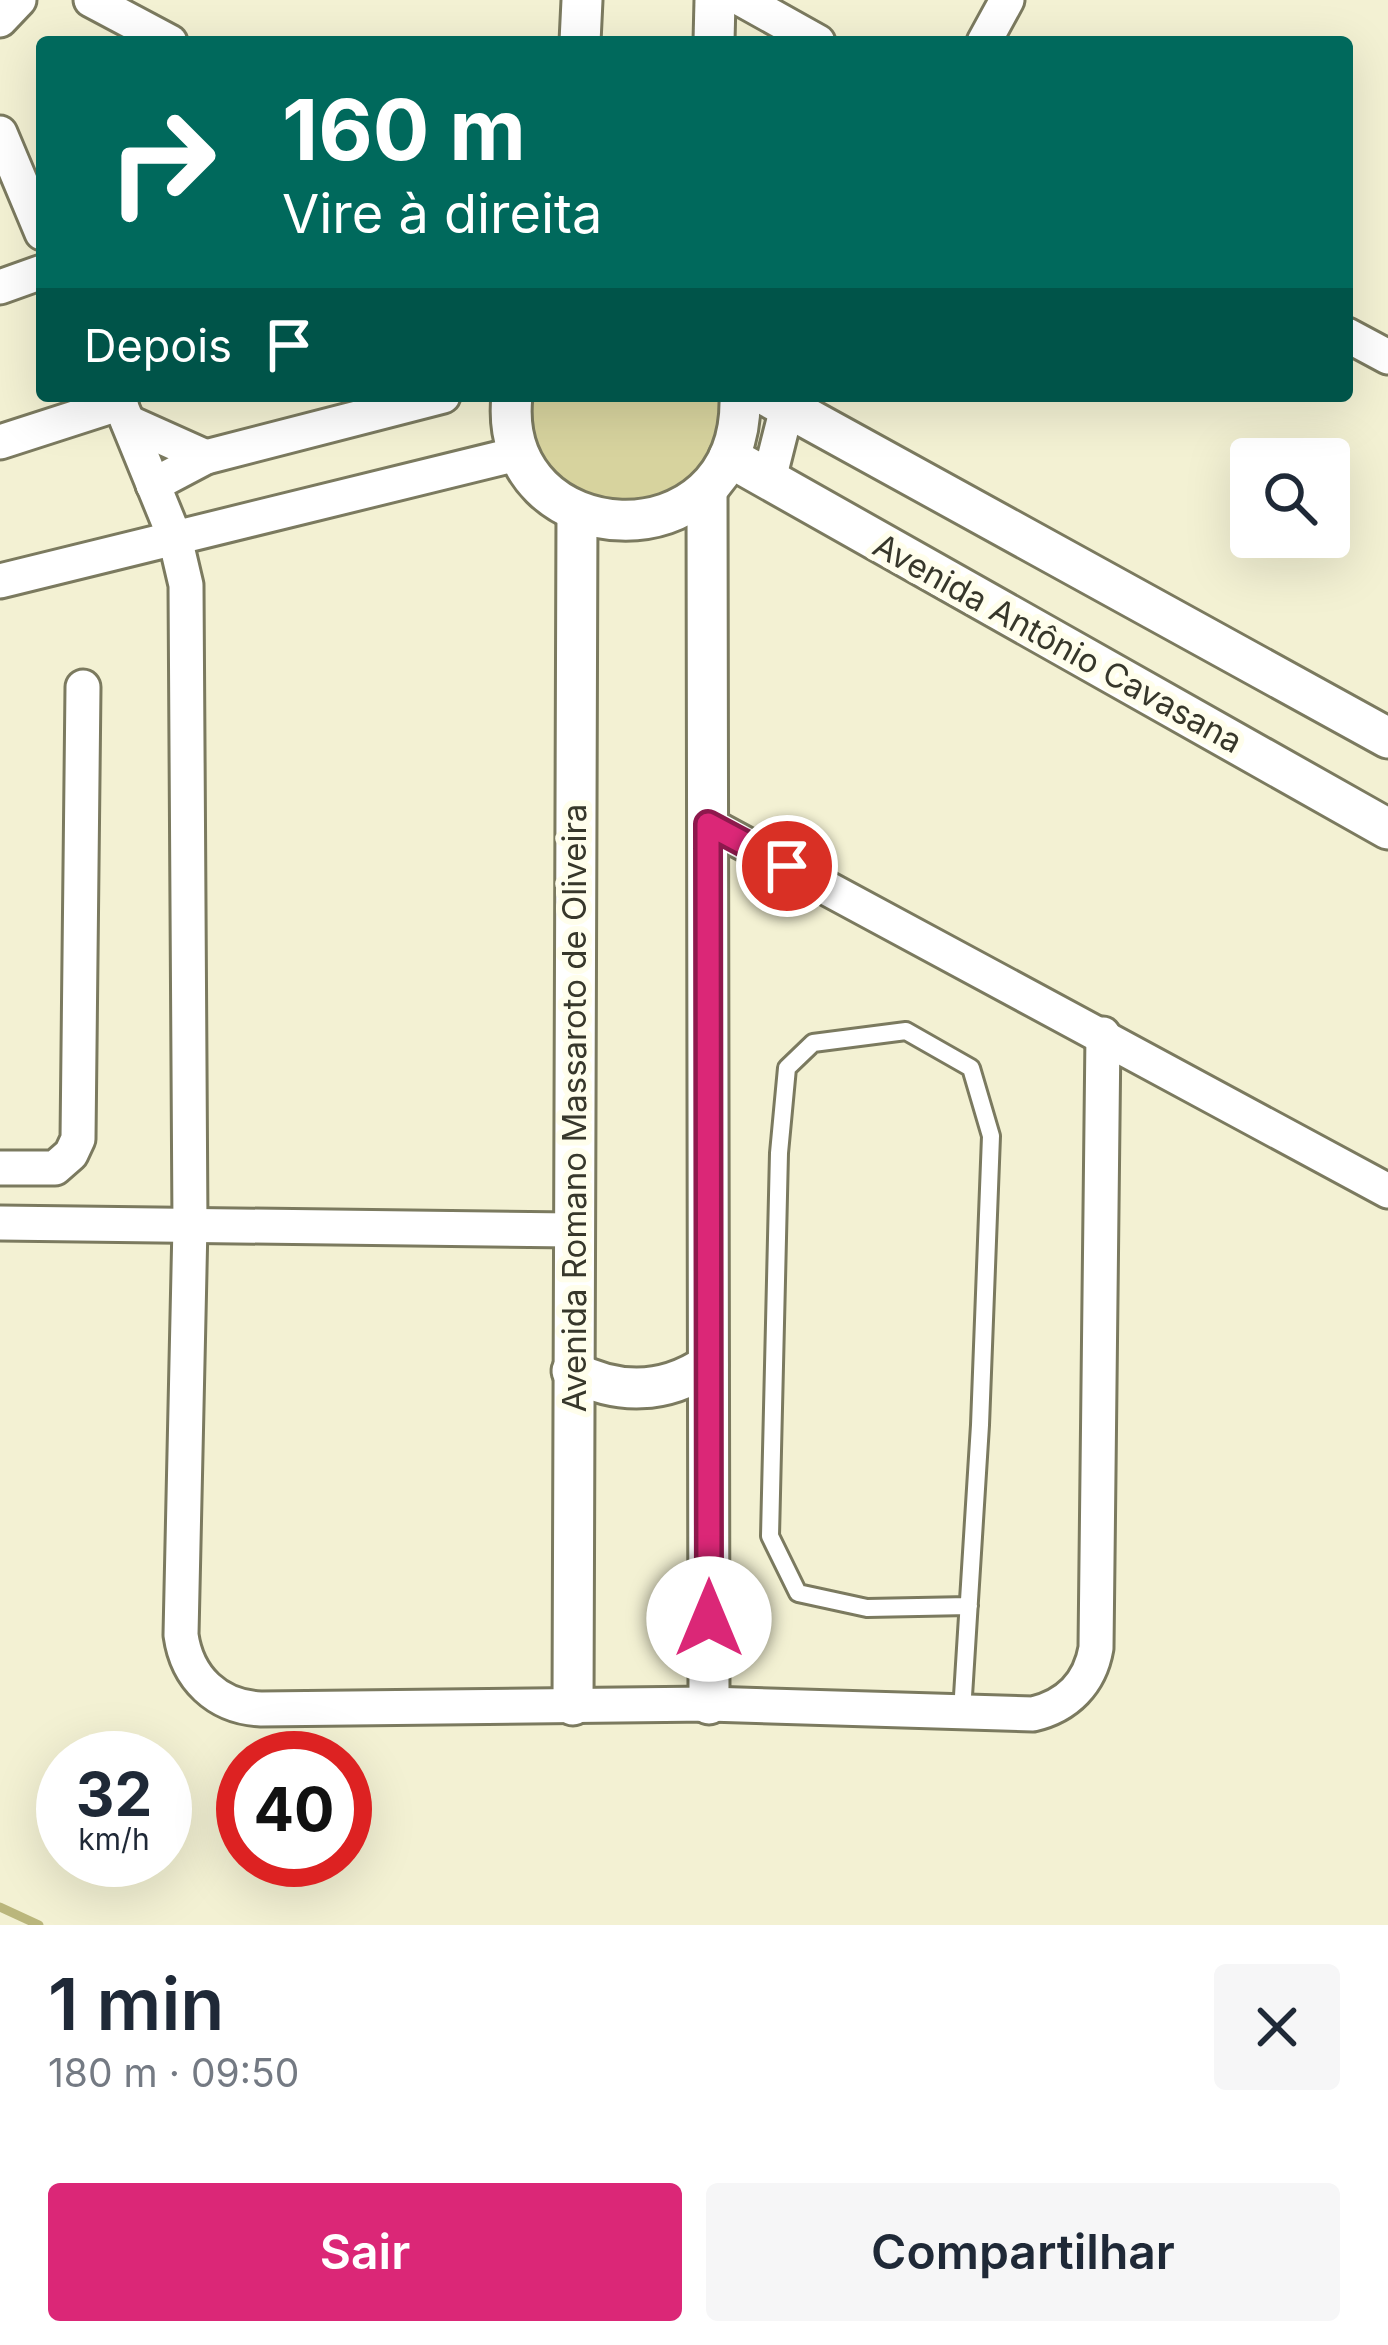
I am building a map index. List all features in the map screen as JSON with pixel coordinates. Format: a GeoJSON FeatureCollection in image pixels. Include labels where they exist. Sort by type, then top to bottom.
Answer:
{"type":"FeatureCollection","features":[{"type":"Feature","properties":{"kind":"street"},"geometry":{"type":"LineString","coordinates":[[0,20],[19,0]]}},
{"type":"Feature","properties":{"kind":"street"},"geometry":{"type":"LineString","coordinates":[[92,0],[159,36]]}},
{"type":"Feature","properties":{"kind":"street"},"geometry":{"type":"LineString","coordinates":[[580,36],[581,0]]}},
{"type":"Feature","properties":{"kind":"street"},"geometry":{"type":"LineString","coordinates":[[714,36],[715,0]]}},
{"type":"Feature","properties":{"kind":"street"},"geometry":{"type":"LineString","coordinates":[[742,0],[807,36]]}},
{"type":"Feature","properties":{"kind":"street"},"geometry":{"type":"LineString","coordinates":[[987,36],[1007,0]]}},
{"type":"Feature","properties":{"kind":"street"},"geometry":{"type":"LineString","coordinates":[[0,133],[36,218]]}},
{"type":"Feature","properties":{"kind":"street"},"geometry":{"type":"LineString","coordinates":[[0,287],[36,274]]}},
{"type":"Feature","properties":{"kind":"street"},"geometry":{"type":"LineString","coordinates":[[1353,337],[1388,357]]}},
{"type":"Feature","properties":{"kind":"street"},"geometry":{"type":"LineString","coordinates":[[153,485],[206,457],[419,402]]}},
{"type":"Feature","properties":{"kind":"street"},"geometry":{"type":"LineString","coordinates":[[512,402],[520,453],[543,488],[577,512],[621,523],[666,515],[707,490],[729,457],[740,402]]}},
{"type":"Feature","properties":{"kind":"street"},"geometry":{"type":"LineString","coordinates":[[769,479],[780,402]]}},
{"type":"Feature","properties":{"kind":"street"},"geometry":{"type":"LineString","coordinates":[[785,402],[1388,738]]}},
{"type":"Feature","properties":{"kind":"street"},"geometry":{"type":"LineString","coordinates":[[0,442],[122,407],[206,457]]}},
{"type":"Feature","properties":{"kind":"street"},"geometry":{"type":"LineString","coordinates":[[122,407],[175,538],[186,585],[190,1225],[181,1635],[187,1661],[202,1683],[223,1700],[261,1709],[709,1704],[962,1712],[1044,1711],[1075,1692],[1094,1660],[1103,1034]]}},
{"type":"Feature","properties":{"kind":"street"},"geometry":{"type":"LineString","coordinates":[[0,581],[520,453]]}},
{"type":"Feature","properties":{"kind":"street","name":"Avenida Antônio Cavasana"},"geometry":{"type":"LineString","coordinates":[[729,457],[1388,829]]}},
{"type":"Feature","properties":{"kind":"street"},"geometry":{"type":"LineString","coordinates":[[707,490],[709,1704]]}},
{"type":"Feature","properties":{"kind":"street","name":"Avenida Romano Massaroto de Oliveira"},"geometry":{"type":"LineString","coordinates":[[573,1705],[577,512]]}},
{"type":"Feature","properties":{"kind":"street"},"geometry":{"type":"LineString","coordinates":[[0,1168],[56,1168],[78,1139],[82,687]]}},
{"type":"Feature","properties":{"kind":"street"},"geometry":{"type":"LineString","coordinates":[[708,824],[1388,1191]]}},
{"type":"Feature","properties":{"kind":"street"},"geometry":{"type":"LineString","coordinates":[[0,1223],[572,1230]]}},
{"type":"Feature","properties":{"kind":"street"},"geometry":{"type":"LineString","coordinates":[[572,1371],[610,1387],[651,1389],[708,1365]]}},
{"type":"Feature","properties":{"kind":"lane"},"geometry":{"type":"LineString","coordinates":[[962,1712],[969,1606],[980,1425],[991,1136],[970,1068],[906,1031],[813,1043],[787,1068],[781,1132],[770,1536],[798,1593],[867,1608],[969,1606]]}},
{"type":"Feature","properties":{"kind":"shaded area"},"geometry":{"type":"Polygon","coordinates":[[[530,402],[721,402],[715,448],[689,484],[650,504],[586,498],[552,472],[531,434],[530,402]]]}},
{"type":"Feature","properties":{"kind":"waterway"},"geometry":{"type":"LineString","coordinates":[[0,1907],[39,1925]]}},
{"type":"Feature","properties":{"kind":"route"},"geometry":{"type":"LineString","coordinates":[[709,1619],[708,824],[787,866]]}}]}
